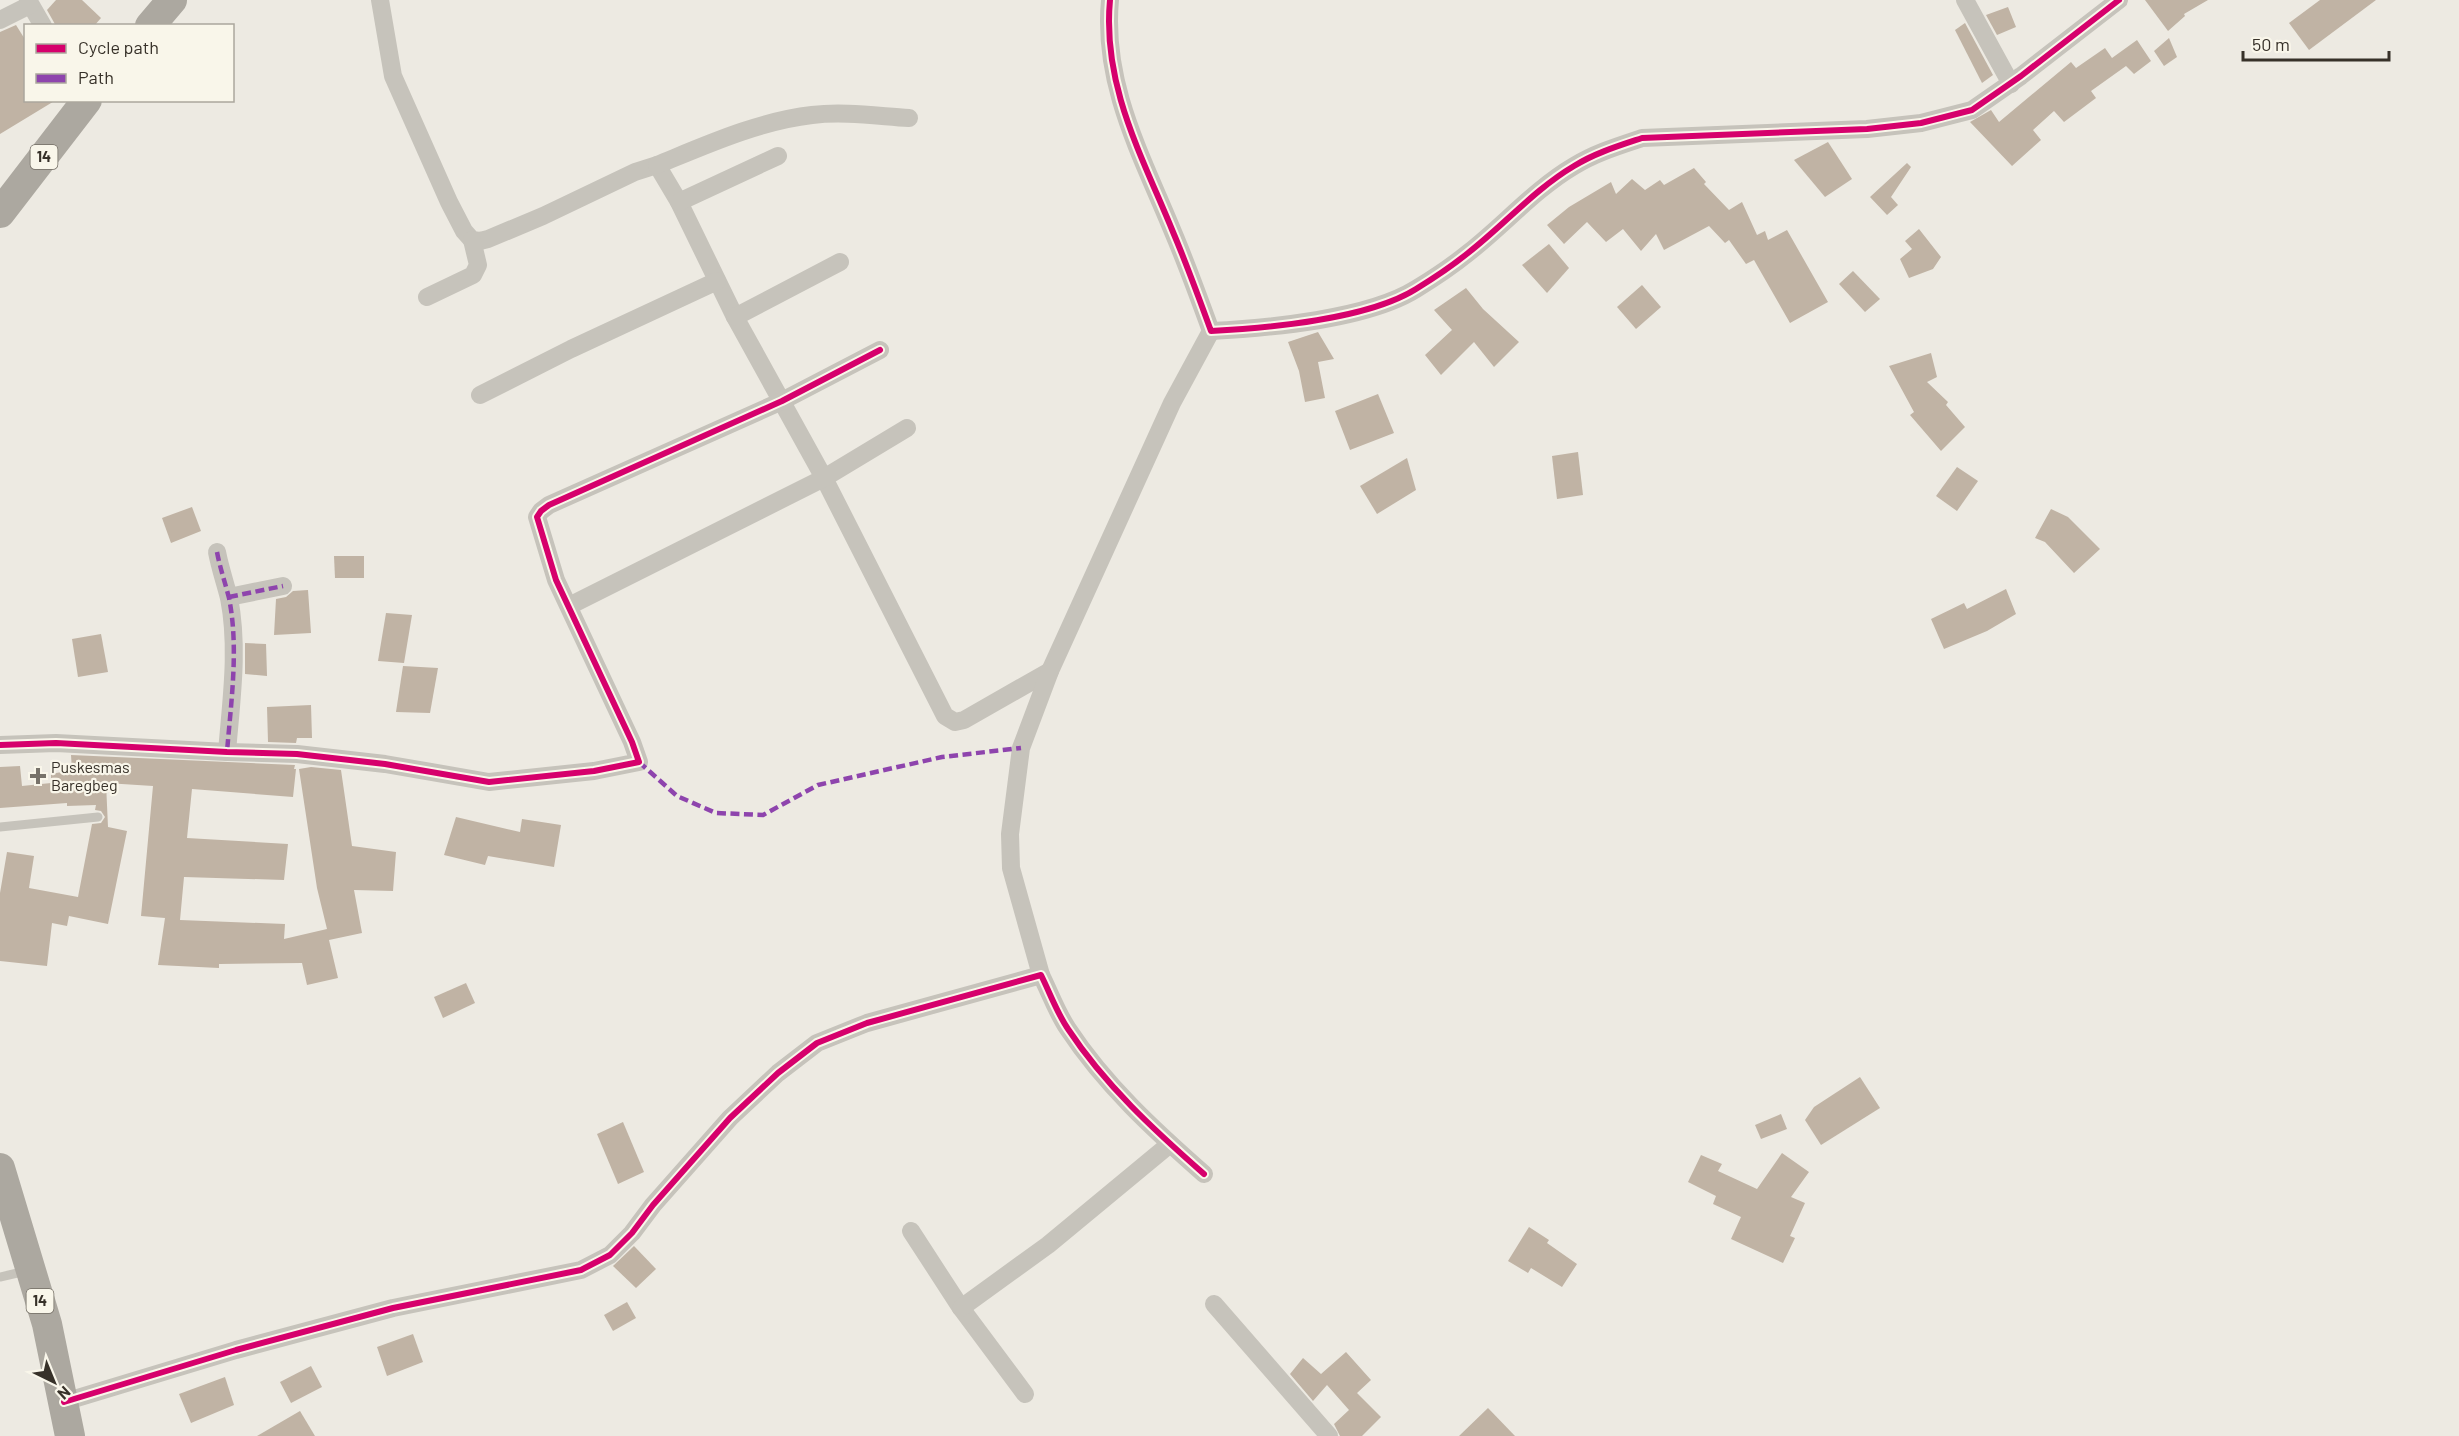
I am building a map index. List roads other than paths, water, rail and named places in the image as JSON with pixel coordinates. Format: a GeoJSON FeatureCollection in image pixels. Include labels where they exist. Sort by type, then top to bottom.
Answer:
{"type":"FeatureCollection","features":[{"type":"Feature","properties":{"kind":"highway"},"geometry":{"type":"LineString","coordinates":[[152,24],[172,0]]}},
{"type":"Feature","properties":{"kind":"highway","name":"14"},"geometry":{"type":"LineString","coordinates":[[0,213],[85,102]]}},
{"type":"Feature","properties":{"kind":"highway","name":"14"},"geometry":{"type":"LineString","coordinates":[[0,1168],[47,1324],[70,1436]]}},
{"type":"Feature","properties":{"kind":"street"},"geometry":{"type":"LineString","coordinates":[[380,0],[393,76],[449,202],[464,231],[472,240],[478,265],[473,275],[427,297]]}},
{"type":"Feature","properties":{"kind":"street"},"geometry":{"type":"LineString","coordinates":[[1110,0],[1107,28],[1113,77],[1133,138],[1174,233],[1211,331],[1172,403],[1050,671],[1021,748],[1010,834],[1011,868],[1041,975],[1067,1027],[1110,1085],[1204,1174]]}},
{"type":"Feature","properties":{"kind":"street"},"geometry":{"type":"LineString","coordinates":[[1965,0],[2010,84]]}},
{"type":"Feature","properties":{"kind":"street"},"geometry":{"type":"LineString","coordinates":[[1211,331],[1235,330],[1357,313],[1413,291],[1469,253],[1513,213],[1573,166],[1606,149],[1641,138],[1867,129],[1921,123],[1972,110],[2010,84],[2119,0]]}},
{"type":"Feature","properties":{"kind":"street"},"geometry":{"type":"LineString","coordinates":[[0,20],[29,2],[42,24]]}},
{"type":"Feature","properties":{"kind":"street"},"geometry":{"type":"LineString","coordinates":[[472,240],[480,241],[488,238],[543,216],[625,177],[751,130],[812,114],[909,118]]}},
{"type":"Feature","properties":{"kind":"street"},"geometry":{"type":"LineString","coordinates":[[679,202],[778,156]]}},
{"type":"Feature","properties":{"kind":"street"},"geometry":{"type":"LineString","coordinates":[[657,165],[679,202],[735,317],[824,477],[945,716],[955,722],[964,720],[1050,671]]}},
{"type":"Feature","properties":{"kind":"street"},"geometry":{"type":"LineString","coordinates":[[735,317],[840,262]]}},
{"type":"Feature","properties":{"kind":"street"},"geometry":{"type":"LineString","coordinates":[[480,395],[717,281]]}},
{"type":"Feature","properties":{"kind":"street"},"geometry":{"type":"LineString","coordinates":[[0,745],[56,743],[227,753],[297,754],[385,764],[489,782],[594,771],[639,762],[632,742],[556,580],[539,528],[537,518],[541,511],[650,459],[782,401],[880,350]]}},
{"type":"Feature","properties":{"kind":"street"},"geometry":{"type":"LineString","coordinates":[[569,606],[824,477],[907,428]]}},
{"type":"Feature","properties":{"kind":"street"},"geometry":{"type":"LineString","coordinates":[[217,552],[221,574],[229,597],[234,653],[227,753]]}},
{"type":"Feature","properties":{"kind":"street"},"geometry":{"type":"LineString","coordinates":[[229,597],[283,586]]}},
{"type":"Feature","properties":{"kind":"street"},"geometry":{"type":"LineString","coordinates":[[64,1402],[236,1350],[393,1308],[580,1270],[610,1255],[632,1233],[653,1205],[730,1118],[778,1073],[817,1042],[867,1023],[1041,975]]}},
{"type":"Feature","properties":{"kind":"street"},"geometry":{"type":"LineString","coordinates":[[961,1308],[1048,1245],[1170,1144]]}},
{"type":"Feature","properties":{"kind":"street"},"geometry":{"type":"LineString","coordinates":[[911,1231],[961,1308],[1025,1394]]}},
{"type":"Feature","properties":{"kind":"street"},"geometry":{"type":"LineString","coordinates":[[1214,1304],[1329,1436]]}},
{"type":"Feature","properties":{"kind":"lane"},"geometry":{"type":"LineString","coordinates":[[0,827],[98,817]]}},
{"type":"Feature","properties":{"kind":"lane"},"geometry":{"type":"LineString","coordinates":[[0,1277],[31,1270]]}},
{"type":"Feature","properties":{"kind":"place","name":"Puskesmas Baregbeg"},"geometry":{"type":"Point","coordinates":[38,776]}}]}
